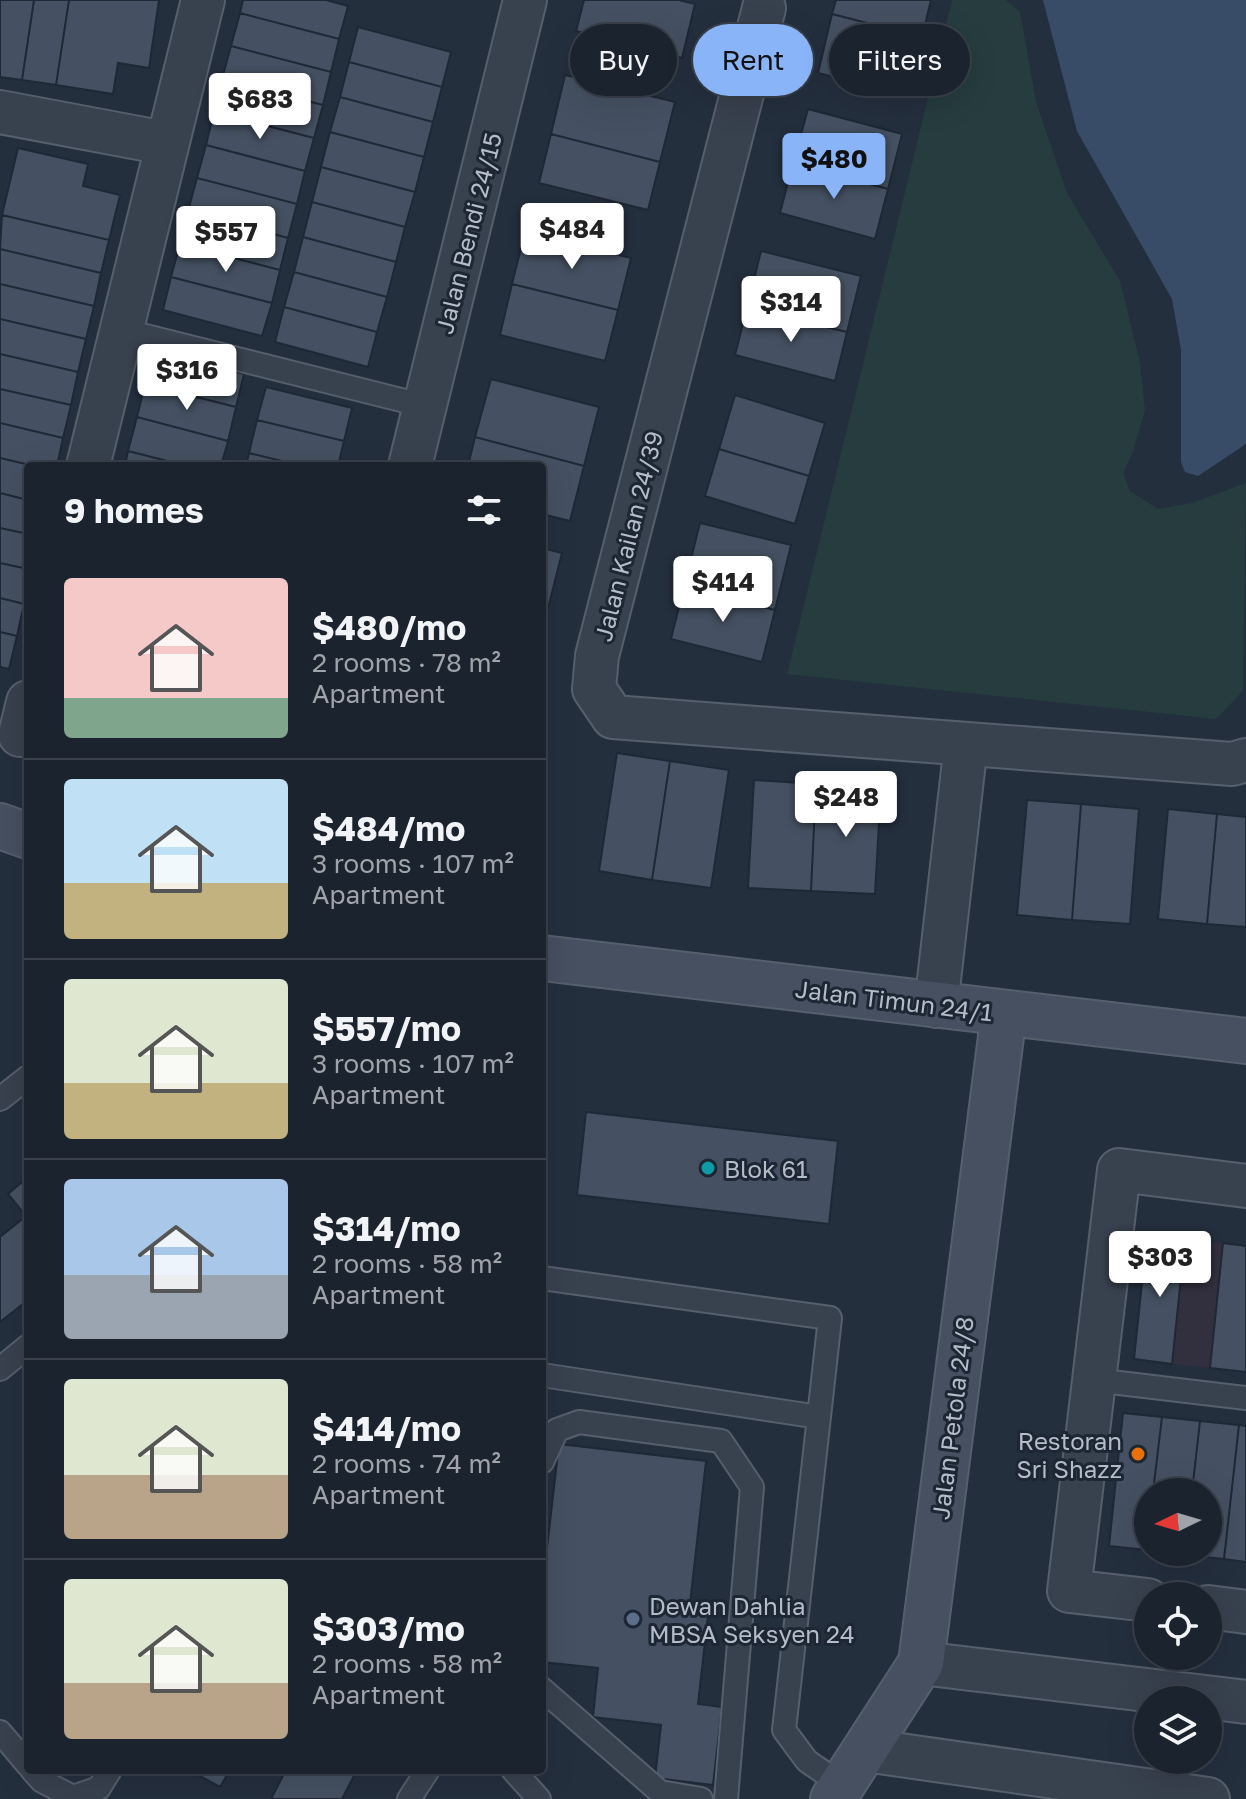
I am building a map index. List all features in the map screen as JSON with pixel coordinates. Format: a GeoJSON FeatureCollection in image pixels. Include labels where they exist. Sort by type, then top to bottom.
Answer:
{"type":"FeatureCollection","features":[{"type":"Feature","properties":{"kind":"street"},"geometry":{"type":"LineString","coordinates":[[89,462],[165,143],[203,0]]}},
{"type":"Feature","properties":{"kind":"street","name":"Jalan Bendi 24/15"},"geometry":{"type":"LineString","coordinates":[[411,462],[525,0]]}},
{"type":"Feature","properties":{"kind":"street","name":"Jalan Kailan 24/39"},"geometry":{"type":"LineString","coordinates":[[764,8],[597,656],[594,689],[613,717],[1232,764],[1246,760]]}},
{"type":"Feature","properties":{"kind":"street"},"geometry":{"type":"LineString","coordinates":[[0,112],[165,143]]}},
{"type":"Feature","properties":{"kind":"street"},"geometry":{"type":"LineString","coordinates":[[936,1006],[966,744]]}},
{"type":"Feature","properties":{"kind":"street"},"geometry":{"type":"LineString","coordinates":[[0,826],[24,835]]}},
{"type":"Feature","properties":{"kind":"street","name":"Jalan Timun 24/1"},"geometry":{"type":"LineString","coordinates":[[546,958],[1246,1041]]}},
{"type":"Feature","properties":{"kind":"street","name":"Jalan Petola 24/8"},"geometry":{"type":"LineString","coordinates":[[846,1778],[921,1663],[1004,1013]]}},
{"type":"Feature","properties":{"kind":"street"},"geometry":{"type":"LineString","coordinates":[[1134,1598],[1069,1591],[1119,1170],[1246,1186]]}},
{"type":"Feature","properties":{"kind":"street"},"geometry":{"type":"LineString","coordinates":[[1222,1609],[1246,1612]]}},
{"type":"Feature","properties":{"kind":"street"},"geometry":{"type":"LineString","coordinates":[[921,1663],[1246,1702]]}},
{"type":"Feature","properties":{"kind":"street"},"geometry":{"type":"LineString","coordinates":[[846,1778],[1208,1799]]}},
{"type":"Feature","properties":{"kind":"lane"},"geometry":{"type":"LineString","coordinates":[[122,330],[425,406]]}},
{"type":"Feature","properties":{"kind":"lane"},"geometry":{"type":"LineString","coordinates":[[0,1099],[24,1080]]}},
{"type":"Feature","properties":{"kind":"lane"},"geometry":{"type":"LineString","coordinates":[[546,1279],[830,1318],[784,1730],[807,1761],[846,1778]]}},
{"type":"Feature","properties":{"kind":"lane"},"geometry":{"type":"LineString","coordinates":[[0,1369],[24,1349]]}},
{"type":"Feature","properties":{"kind":"lane"},"geometry":{"type":"LineString","coordinates":[[546,1376],[819,1417]]}},
{"type":"Feature","properties":{"kind":"lane"},"geometry":{"type":"LineString","coordinates":[[1094,1380],[1246,1398]]}},
{"type":"Feature","properties":{"kind":"lane"},"geometry":{"type":"LineString","coordinates":[[546,1453],[557,1430],[579,1422],[721,1441],[752,1487],[726,1799]]}},
{"type":"Feature","properties":{"kind":"lane"},"geometry":{"type":"LineString","coordinates":[[546,1692],[660,1792],[701,1799]]}},
{"type":"Feature","properties":{"kind":"lane"},"geometry":{"type":"LineString","coordinates":[[0,1732],[24,1760]]}},
{"type":"Feature","properties":{"kind":"lane"},"geometry":{"type":"LineString","coordinates":[[36,1774],[42,1781],[73,1797],[99,1788],[108,1774]]}},
{"type":"Feature","properties":{"kind":"lane"},"geometry":{"type":"LineString","coordinates":[[409,1799],[425,1774]]}},
{"type":"Feature","properties":{"kind":"lane"},"geometry":{"type":"LineString","coordinates":[[517,1774],[539,1799]]}},
{"type":"Feature","properties":{"kind":"shaded area"},"geometry":{"type":"Polygon","coordinates":[[[1185,1239],[1223,1243],[1210,1368],[1172,1364],[1185,1239]]]}},
{"type":"Feature","properties":{"kind":"green space"},"geometry":{"type":"Polygon","coordinates":[[[952,0],[1006,0],[1020,12],[1036,102],[1067,193],[1120,281],[1140,362],[1145,410],[1133,452],[1123,472],[1130,491],[1158,509],[1192,503],[1246,483],[1243,691],[1216,719],[787,674],[928,96],[970,96],[970,24],[946,24],[952,0]]]}},
{"type":"Feature","properties":{"kind":"water"},"geometry":{"type":"Polygon","coordinates":[[[1043,0],[1246,0],[1246,444],[1198,476],[1185,472],[1181,462],[1181,350],[1172,299],[1077,131],[1043,0]]]}},
{"type":"Feature","properties":{"kind":"building"},"geometry":{"type":"Polygon","coordinates":[[[0,0],[34,0],[22,80],[0,77],[0,0]]]}},
{"type":"Feature","properties":{"kind":"building"},"geometry":{"type":"Polygon","coordinates":[[[34,0],[69,0],[56,85],[22,80],[34,0]]]}},
{"type":"Feature","properties":{"kind":"building"},"geometry":{"type":"Polygon","coordinates":[[[69,0],[159,0],[149,68],[118,63],[113,94],[56,85],[69,0]]]}},
{"type":"Feature","properties":{"kind":"building"},"geometry":{"type":"Polygon","coordinates":[[[243,0],[326,0],[348,6],[339,39],[240,13],[243,0]]]}},
{"type":"Feature","properties":{"kind":"building"},"geometry":{"type":"Polygon","coordinates":[[[584,0],[679,0],[695,4],[682,58],[677,57],[677,24],[578,24],[584,0]]]}},
{"type":"Feature","properties":{"kind":"building"},"geometry":{"type":"Polygon","coordinates":[[[836,0],[931,0],[925,24],[871,24],[832,14],[836,0]]]}},
{"type":"Feature","properties":{"kind":"building"},"geometry":{"type":"Polygon","coordinates":[[[240,13],[339,39],[331,72],[231,46],[240,13]]]}},
{"type":"Feature","properties":{"kind":"building"},"geometry":{"type":"Polygon","coordinates":[[[832,14],[871,24],[830,24],[832,14]]]}},
{"type":"Feature","properties":{"kind":"building"},"geometry":{"type":"Polygon","coordinates":[[[358,27],[451,52],[442,87],[349,62],[358,27]]]}},
{"type":"Feature","properties":{"kind":"building"},"geometry":{"type":"Polygon","coordinates":[[[829,27],[829,76],[818,73],[829,27]]]}},
{"type":"Feature","properties":{"kind":"building"},"geometry":{"type":"Polygon","coordinates":[[[231,46],[331,72],[323,105],[222,79],[231,46]]]}},
{"type":"Feature","properties":{"kind":"building"},"geometry":{"type":"Polygon","coordinates":[[[349,62],[442,87],[433,122],[340,97],[349,62]]]}},
{"type":"Feature","properties":{"kind":"building"},"geometry":{"type":"Polygon","coordinates":[[[565,75],[570,76],[570,96],[651,96],[675,102],[660,162],[551,134],[565,75]]]}},
{"type":"Feature","properties":{"kind":"building"},"geometry":{"type":"Polygon","coordinates":[[[222,79],[323,105],[314,138],[214,112],[222,79]]]}},
{"type":"Feature","properties":{"kind":"building"},"geometry":{"type":"Polygon","coordinates":[[[340,97],[433,122],[424,157],[330,132],[340,97]]]}},
{"type":"Feature","properties":{"kind":"building"},"geometry":{"type":"Polygon","coordinates":[[[808,109],[902,134],[888,189],[793,163],[808,109]]]}},
{"type":"Feature","properties":{"kind":"building"},"geometry":{"type":"Polygon","coordinates":[[[214,112],[314,138],[305,171],[206,145],[214,112]]]}},
{"type":"Feature","properties":{"kind":"building"},"geometry":{"type":"Polygon","coordinates":[[[330,132],[424,157],[415,192],[321,167],[330,132]]]}},
{"type":"Feature","properties":{"kind":"building"},"geometry":{"type":"Polygon","coordinates":[[[551,134],[660,162],[648,210],[539,183],[551,134]]]}},
{"type":"Feature","properties":{"kind":"building"},"geometry":{"type":"Polygon","coordinates":[[[206,145],[305,171],[297,204],[197,178],[206,145]]]}},
{"type":"Feature","properties":{"kind":"building"},"geometry":{"type":"Polygon","coordinates":[[[18,148],[88,164],[83,186],[120,195],[109,240],[2,215],[18,148]]]}},
{"type":"Feature","properties":{"kind":"building"},"geometry":{"type":"Polygon","coordinates":[[[793,163],[888,189],[875,239],[780,213],[793,163]]]}},
{"type":"Feature","properties":{"kind":"building"},"geometry":{"type":"Polygon","coordinates":[[[321,167],[415,192],[405,227],[312,202],[321,167]]]}},
{"type":"Feature","properties":{"kind":"building"},"geometry":{"type":"Polygon","coordinates":[[[197,178],[297,204],[288,238],[188,211],[197,178]]]}},
{"type":"Feature","properties":{"kind":"building"},"geometry":{"type":"Polygon","coordinates":[[[312,202],[405,227],[396,262],[303,237],[312,202]]]}},
{"type":"Feature","properties":{"kind":"building"},"geometry":{"type":"Polygon","coordinates":[[[188,211],[288,238],[280,270],[180,244],[188,211]]]}},
{"type":"Feature","properties":{"kind":"building"},"geometry":{"type":"Polygon","coordinates":[[[2,215],[109,240],[101,273],[0,249],[2,215]]]}},
{"type":"Feature","properties":{"kind":"building"},"geometry":{"type":"Polygon","coordinates":[[[525,232],[631,258],[618,310],[512,284],[525,232]]]}},
{"type":"Feature","properties":{"kind":"building"},"geometry":{"type":"Polygon","coordinates":[[[303,237],[396,262],[387,297],[294,272],[303,237]]]}},
{"type":"Feature","properties":{"kind":"building"},"geometry":{"type":"Polygon","coordinates":[[[180,244],[280,270],[272,303],[171,277],[180,244]]]}},
{"type":"Feature","properties":{"kind":"building"},"geometry":{"type":"Polygon","coordinates":[[[0,249],[101,273],[94,306],[0,284],[0,249]]]}},
{"type":"Feature","properties":{"kind":"building"},"geometry":{"type":"Polygon","coordinates":[[[761,251],[861,276],[847,332],[747,308],[761,251]]]}},
{"type":"Feature","properties":{"kind":"building"},"geometry":{"type":"Polygon","coordinates":[[[294,272],[387,297],[377,332],[284,307],[294,272]]]}},
{"type":"Feature","properties":{"kind":"building"},"geometry":{"type":"Polygon","coordinates":[[[171,277],[272,303],[262,336],[163,310],[171,277]]]}},
{"type":"Feature","properties":{"kind":"building"},"geometry":{"type":"Polygon","coordinates":[[[0,284],[94,306],[86,339],[0,319],[0,284]]]}},
{"type":"Feature","properties":{"kind":"building"},"geometry":{"type":"Polygon","coordinates":[[[512,284],[618,310],[605,361],[500,335],[512,284]]]}},
{"type":"Feature","properties":{"kind":"building"},"geometry":{"type":"Polygon","coordinates":[[[284,307],[377,332],[368,367],[275,342],[284,307]]]}},
{"type":"Feature","properties":{"kind":"building"},"geometry":{"type":"Polygon","coordinates":[[[747,308],[847,332],[835,381],[735,355],[747,308]]]}},
{"type":"Feature","properties":{"kind":"building"},"geometry":{"type":"Polygon","coordinates":[[[0,319],[86,339],[78,372],[0,354],[0,319]]]}},
{"type":"Feature","properties":{"kind":"building"},"geometry":{"type":"Polygon","coordinates":[[[153,350],[244,374],[236,407],[145,384],[153,350]]]}},
{"type":"Feature","properties":{"kind":"building"},"geometry":{"type":"Polygon","coordinates":[[[0,354],[78,372],[71,405],[0,389],[0,354]]]}},
{"type":"Feature","properties":{"kind":"building"},"geometry":{"type":"Polygon","coordinates":[[[491,379],[599,407],[584,466],[475,437],[491,379]]]}},
{"type":"Feature","properties":{"kind":"building"},"geometry":{"type":"Polygon","coordinates":[[[145,384],[236,407],[228,441],[137,417],[145,384]]]}},
{"type":"Feature","properties":{"kind":"building"},"geometry":{"type":"Polygon","coordinates":[[[266,387],[352,408],[344,441],[257,420],[266,387]]]}},
{"type":"Feature","properties":{"kind":"building"},"geometry":{"type":"Polygon","coordinates":[[[0,389],[71,405],[63,438],[0,423],[0,389]]]}},
{"type":"Feature","properties":{"kind":"building"},"geometry":{"type":"Polygon","coordinates":[[[735,395],[825,423],[809,476],[719,449],[735,395]]]}},
{"type":"Feature","properties":{"kind":"building"},"geometry":{"type":"Polygon","coordinates":[[[137,417],[228,441],[222,462],[171,462],[128,451],[137,417]]]}},
{"type":"Feature","properties":{"kind":"building"},"geometry":{"type":"Polygon","coordinates":[[[257,420],[344,441],[339,462],[286,462],[249,453],[257,420]]]}},
{"type":"Feature","properties":{"kind":"building"},"geometry":{"type":"Polygon","coordinates":[[[0,423],[63,438],[58,462],[24,464],[0,458],[0,423]]]}},
{"type":"Feature","properties":{"kind":"building"},"geometry":{"type":"Polygon","coordinates":[[[475,437],[584,466],[570,521],[546,515],[546,462],[469,462],[475,437]]]}},
{"type":"Feature","properties":{"kind":"building"},"geometry":{"type":"Polygon","coordinates":[[[719,449],[809,476],[795,524],[705,496],[719,449]]]}},
{"type":"Feature","properties":{"kind":"building"},"geometry":{"type":"Polygon","coordinates":[[[128,451],[171,462],[126,462],[128,451]]]}},
{"type":"Feature","properties":{"kind":"building"},"geometry":{"type":"Polygon","coordinates":[[[249,453],[286,462],[247,462],[249,453]]]}},
{"type":"Feature","properties":{"kind":"building"},"geometry":{"type":"Polygon","coordinates":[[[0,458],[24,464],[24,499],[0,493],[0,458]]]}},
{"type":"Feature","properties":{"kind":"building"},"geometry":{"type":"Polygon","coordinates":[[[0,493],[24,499],[24,533],[0,528],[0,493]]]}},
{"type":"Feature","properties":{"kind":"building"},"geometry":{"type":"Polygon","coordinates":[[[700,523],[791,545],[775,610],[684,587],[700,523]]]}},
{"type":"Feature","properties":{"kind":"building"},"geometry":{"type":"Polygon","coordinates":[[[0,528],[24,533],[24,568],[0,563],[0,528]]]}},
{"type":"Feature","properties":{"kind":"building"},"geometry":{"type":"Polygon","coordinates":[[[546,549],[562,553],[546,616],[546,549]]]}},
{"type":"Feature","properties":{"kind":"building"},"geometry":{"type":"Polygon","coordinates":[[[0,563],[24,568],[24,604],[0,598],[0,563]]]}},
{"type":"Feature","properties":{"kind":"building"},"geometry":{"type":"Polygon","coordinates":[[[684,587],[775,610],[762,662],[671,639],[684,587]]]}},
{"type":"Feature","properties":{"kind":"building"},"geometry":{"type":"Polygon","coordinates":[[[0,598],[24,604],[17,636],[0,632],[0,598]]]}},
{"type":"Feature","properties":{"kind":"building"},"geometry":{"type":"Polygon","coordinates":[[[0,632],[17,636],[9,669],[0,667],[0,632]]]}},
{"type":"Feature","properties":{"kind":"building"},"geometry":{"type":"Polygon","coordinates":[[[617,753],[670,761],[652,880],[599,871],[617,753]]]}},
{"type":"Feature","properties":{"kind":"building"},"geometry":{"type":"Polygon","coordinates":[[[670,761],[729,770],[711,888],[652,880],[670,761]]]}},
{"type":"Feature","properties":{"kind":"building"},"geometry":{"type":"Polygon","coordinates":[[[754,780],[816,784],[811,891],[748,888],[754,780]]]}},
{"type":"Feature","properties":{"kind":"building"},"geometry":{"type":"Polygon","coordinates":[[[816,784],[881,787],[875,894],[811,891],[816,784]]]}},
{"type":"Feature","properties":{"kind":"building"},"geometry":{"type":"Polygon","coordinates":[[[1027,800],[1081,804],[1072,920],[1017,915],[1027,800]]]}},
{"type":"Feature","properties":{"kind":"building"},"geometry":{"type":"Polygon","coordinates":[[[1081,804],[1139,809],[1130,924],[1072,920],[1081,804]]]}},
{"type":"Feature","properties":{"kind":"building"},"geometry":{"type":"Polygon","coordinates":[[[1168,809],[1217,814],[1207,924],[1158,919],[1168,809]]]}},
{"type":"Feature","properties":{"kind":"building"},"geometry":{"type":"Polygon","coordinates":[[[1217,814],[1246,817],[1246,927],[1207,924],[1217,814]]]}},
{"type":"Feature","properties":{"kind":"building","name":"Blok 61"},"geometry":{"type":"Polygon","coordinates":[[[586,1112],[838,1141],[829,1224],[577,1195],[586,1112]]]}},
{"type":"Feature","properties":{"kind":"building"},"geometry":{"type":"Polygon","coordinates":[[[24,1180],[24,1214],[8,1194],[24,1180]]]}},
{"type":"Feature","properties":{"kind":"building"},"geometry":{"type":"Polygon","coordinates":[[[24,1218],[24,1303],[0,1322],[0,1237],[24,1218]]]}},
{"type":"Feature","properties":{"kind":"building"},"geometry":{"type":"Polygon","coordinates":[[[1147,1235],[1185,1239],[1172,1364],[1134,1359],[1147,1235]]]}},
{"type":"Feature","properties":{"kind":"building"},"geometry":{"type":"Polygon","coordinates":[[[1223,1243],[1246,1246],[1246,1372],[1210,1368],[1223,1243]]]}},
{"type":"Feature","properties":{"kind":"building","name":"Restoran Sri Shazz"},"geometry":{"type":"Polygon","coordinates":[[[1123,1413],[1162,1417],[1155,1478],[1134,1478],[1134,1549],[1109,1546],[1123,1413]]]}},
{"type":"Feature","properties":{"kind":"building"},"geometry":{"type":"Polygon","coordinates":[[[1162,1417],[1200,1421],[1194,1478],[1155,1478],[1162,1417]]]}},
{"type":"Feature","properties":{"kind":"building"},"geometry":{"type":"Polygon","coordinates":[[[1200,1421],[1239,1425],[1224,1559],[1222,1478],[1194,1478],[1200,1421]]]}},
{"type":"Feature","properties":{"kind":"building"},"geometry":{"type":"Polygon","coordinates":[[[1239,1425],[1246,1426],[1246,1562],[1224,1559],[1239,1425]]]}},
{"type":"Feature","properties":{"kind":"building"},"geometry":{"type":"Polygon","coordinates":[[[559,1444],[706,1461],[689,1613],[708,1615],[698,1704],[722,1707],[713,1785],[655,1778],[661,1725],[593,1717],[598,1668],[546,1662],[546,1556],[559,1444]]]}},
{"type":"Feature","properties":{"kind":"building"},"geometry":{"type":"Polygon","coordinates":[[[196,1774],[228,1774],[220,1787],[196,1774]]]}},
{"type":"Feature","properties":{"kind":"building"},"geometry":{"type":"Polygon","coordinates":[[[284,1774],[355,1774],[342,1799],[271,1799],[284,1774]]]}},
{"type":"Feature","properties":{"kind":"place","name":"Blok 61"},"geometry":{"type":"Point","coordinates":[708,1168]}},
{"type":"Feature","properties":{"kind":"place","name":"Restoran Sri Shazz"},"geometry":{"type":"Point","coordinates":[1138,1454]}},
{"type":"Feature","properties":{"kind":"place","name":"Dewan Dahlia MBSA Seksyen 24"},"geometry":{"type":"Point","coordinates":[633,1619]}}]}
